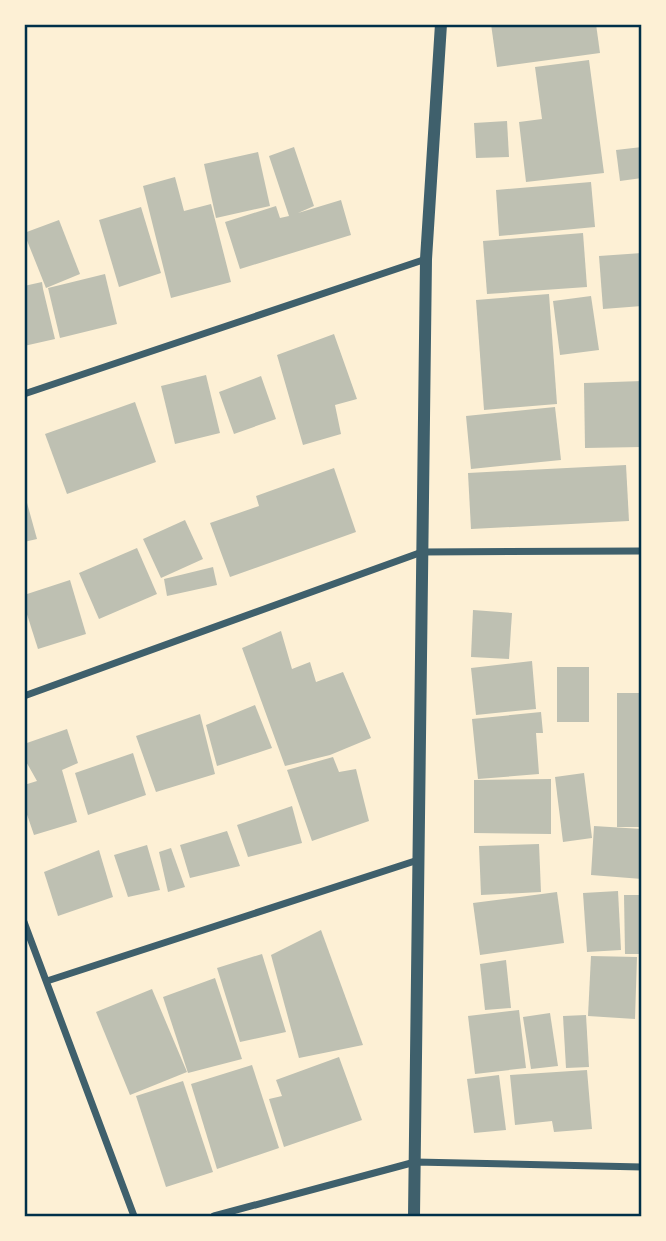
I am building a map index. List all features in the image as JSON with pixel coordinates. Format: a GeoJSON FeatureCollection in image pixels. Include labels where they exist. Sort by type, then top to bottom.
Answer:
{"type":"FeatureCollection","features":[{"type":"Feature","properties":{"kind":"street"},"geometry":{"type":"LineString","coordinates":[[414,1216],[426,259],[442,24]]}},
{"type":"Feature","properties":{"kind":"street"},"geometry":{"type":"LineString","coordinates":[[24,394],[426,259]]}},
{"type":"Feature","properties":{"kind":"street"},"geometry":{"type":"LineString","coordinates":[[24,696],[422,552],[642,551]]}},
{"type":"Feature","properties":{"kind":"street"},"geometry":{"type":"LineString","coordinates":[[47,981],[418,860]]}},
{"type":"Feature","properties":{"kind":"street"},"geometry":{"type":"LineString","coordinates":[[24,922],[134,1216]]}},
{"type":"Feature","properties":{"kind":"street"},"geometry":{"type":"LineString","coordinates":[[214,1216],[415,1162],[642,1167]]}},
{"type":"Feature","properties":{"kind":"building"},"geometry":{"type":"Polygon","coordinates":[[[491,24],[596,24],[600,53],[497,67],[491,24]]]}},
{"type":"Feature","properties":{"kind":"building"},"geometry":{"type":"Polygon","coordinates":[[[589,60],[604,173],[526,182],[519,122],[542,119],[535,67],[589,60]]]}},
{"type":"Feature","properties":{"kind":"building"},"geometry":{"type":"Polygon","coordinates":[[[507,121],[509,157],[476,158],[474,123],[507,121]]]}},
{"type":"Feature","properties":{"kind":"building"},"geometry":{"type":"Polygon","coordinates":[[[294,147],[314,206],[298,213],[341,200],[351,235],[240,269],[225,222],[276,206],[280,218],[289,216],[269,156],[294,147]]]}},
{"type":"Feature","properties":{"kind":"building"},"geometry":{"type":"Polygon","coordinates":[[[642,147],[642,178],[620,181],[616,150],[642,147]]]}},
{"type":"Feature","properties":{"kind":"building"},"geometry":{"type":"Polygon","coordinates":[[[258,152],[270,206],[216,218],[204,164],[258,152]]]}},
{"type":"Feature","properties":{"kind":"building"},"geometry":{"type":"Polygon","coordinates":[[[175,177],[184,211],[211,204],[231,282],[171,298],[143,186],[175,177]]]}},
{"type":"Feature","properties":{"kind":"building"},"geometry":{"type":"Polygon","coordinates":[[[591,182],[595,227],[499,236],[496,190],[591,182]]]}},
{"type":"Feature","properties":{"kind":"building"},"geometry":{"type":"Polygon","coordinates":[[[141,207],[161,273],[119,287],[99,220],[141,207]]]}},
{"type":"Feature","properties":{"kind":"building"},"geometry":{"type":"Polygon","coordinates":[[[59,220],[80,274],[46,288],[24,233],[59,220]]]}},
{"type":"Feature","properties":{"kind":"building"},"geometry":{"type":"Polygon","coordinates":[[[583,233],[587,287],[487,294],[483,241],[583,233]]]}},
{"type":"Feature","properties":{"kind":"building"},"geometry":{"type":"Polygon","coordinates":[[[642,253],[642,306],[603,309],[599,256],[642,253]]]}},
{"type":"Feature","properties":{"kind":"building"},"geometry":{"type":"Polygon","coordinates":[[[105,274],[117,324],[60,338],[48,288],[105,274]]]}},
{"type":"Feature","properties":{"kind":"building"},"geometry":{"type":"Polygon","coordinates":[[[42,282],[55,339],[24,346],[24,286],[42,282]]]}},
{"type":"Feature","properties":{"kind":"building"},"geometry":{"type":"Polygon","coordinates":[[[549,294],[557,404],[484,410],[476,300],[549,294]]]}},
{"type":"Feature","properties":{"kind":"building"},"geometry":{"type":"Polygon","coordinates":[[[591,296],[599,350],[560,355],[553,301],[591,296]]]}},
{"type":"Feature","properties":{"kind":"building"},"geometry":{"type":"Polygon","coordinates":[[[334,334],[357,399],[335,405],[341,434],[303,445],[277,355],[334,334]]]}},
{"type":"Feature","properties":{"kind":"building"},"geometry":{"type":"Polygon","coordinates":[[[206,375],[220,433],[175,444],[161,386],[206,375]]]}},
{"type":"Feature","properties":{"kind":"building"},"geometry":{"type":"Polygon","coordinates":[[[261,376],[276,419],[234,434],[219,392],[261,376]]]}},
{"type":"Feature","properties":{"kind":"building"},"geometry":{"type":"Polygon","coordinates":[[[642,381],[642,447],[585,448],[584,383],[642,381]]]}},
{"type":"Feature","properties":{"kind":"building"},"geometry":{"type":"Polygon","coordinates":[[[135,402],[156,462],[67,494],[45,434],[135,402]]]}},
{"type":"Feature","properties":{"kind":"building"},"geometry":{"type":"Polygon","coordinates":[[[555,407],[561,460],[471,469],[466,416],[555,407]]]}},
{"type":"Feature","properties":{"kind":"building"},"geometry":{"type":"Polygon","coordinates":[[[626,465],[629,521],[471,529],[468,473],[626,465]]]}},
{"type":"Feature","properties":{"kind":"building"},"geometry":{"type":"Polygon","coordinates":[[[334,468],[356,532],[230,577],[210,523],[259,506],[256,496],[334,468]]]}},
{"type":"Feature","properties":{"kind":"building"},"geometry":{"type":"Polygon","coordinates":[[[24,492],[37,539],[24,542],[24,492]]]}},
{"type":"Feature","properties":{"kind":"building"},"geometry":{"type":"Polygon","coordinates":[[[185,520],[203,559],[161,578],[143,539],[185,520]]]}},
{"type":"Feature","properties":{"kind":"building"},"geometry":{"type":"Polygon","coordinates":[[[137,548],[157,594],[99,619],[79,573],[137,548]]]}},
{"type":"Feature","properties":{"kind":"building"},"geometry":{"type":"Polygon","coordinates":[[[213,567],[217,585],[167,596],[164,579],[213,567]]]}},
{"type":"Feature","properties":{"kind":"building"},"geometry":{"type":"Polygon","coordinates":[[[70,580],[86,634],[38,649],[24,605],[24,595],[70,580]]]}},
{"type":"Feature","properties":{"kind":"building"},"geometry":{"type":"Polygon","coordinates":[[[473,610],[512,613],[509,659],[471,657],[473,610]]]}},
{"type":"Feature","properties":{"kind":"building"},"geometry":{"type":"Polygon","coordinates":[[[281,631],[292,669],[310,662],[316,682],[343,672],[371,738],[330,755],[285,766],[242,648],[281,631]]]}},
{"type":"Feature","properties":{"kind":"building"},"geometry":{"type":"Polygon","coordinates":[[[532,661],[536,709],[476,715],[471,668],[532,661]]]}},
{"type":"Feature","properties":{"kind":"building"},"geometry":{"type":"Polygon","coordinates":[[[557,667],[589,667],[589,722],[557,722],[557,667]]]}},
{"type":"Feature","properties":{"kind":"building"},"geometry":{"type":"Polygon","coordinates":[[[617,693],[642,693],[642,827],[617,827],[617,693]]]}},
{"type":"Feature","properties":{"kind":"building"},"geometry":{"type":"Polygon","coordinates":[[[255,705],[272,748],[217,766],[206,725],[255,705]]]}},
{"type":"Feature","properties":{"kind":"building"},"geometry":{"type":"Polygon","coordinates":[[[541,712],[543,733],[536,733],[539,774],[478,779],[472,719],[541,712]]]}},
{"type":"Feature","properties":{"kind":"building"},"geometry":{"type":"Polygon","coordinates":[[[200,714],[215,774],[156,792],[136,736],[200,714]]]}},
{"type":"Feature","properties":{"kind":"building"},"geometry":{"type":"Polygon","coordinates":[[[67,729],[78,763],[62,770],[77,822],[34,835],[24,806],[24,785],[37,781],[24,758],[24,744],[67,729]]]}},
{"type":"Feature","properties":{"kind":"building"},"geometry":{"type":"Polygon","coordinates":[[[133,753],[146,795],[88,815],[75,773],[133,753]]]}},
{"type":"Feature","properties":{"kind":"building"},"geometry":{"type":"Polygon","coordinates":[[[333,757],[339,772],[356,769],[369,821],[312,841],[287,770],[333,757]]]}},
{"type":"Feature","properties":{"kind":"building"},"geometry":{"type":"Polygon","coordinates":[[[584,773],[592,838],[563,842],[555,777],[584,773]]]}},
{"type":"Feature","properties":{"kind":"building"},"geometry":{"type":"Polygon","coordinates":[[[551,779],[551,834],[474,833],[474,780],[551,779]]]}},
{"type":"Feature","properties":{"kind":"building"},"geometry":{"type":"Polygon","coordinates":[[[292,806],[302,843],[248,857],[237,825],[292,806]]]}},
{"type":"Feature","properties":{"kind":"building"},"geometry":{"type":"Polygon","coordinates":[[[594,826],[642,829],[642,879],[591,875],[594,826]]]}},
{"type":"Feature","properties":{"kind":"building"},"geometry":{"type":"Polygon","coordinates":[[[227,831],[240,866],[190,878],[180,845],[227,831]]]}},
{"type":"Feature","properties":{"kind":"building"},"geometry":{"type":"Polygon","coordinates":[[[539,844],[541,892],[481,895],[479,846],[539,844]]]}},
{"type":"Feature","properties":{"kind":"building"},"geometry":{"type":"Polygon","coordinates":[[[147,845],[160,890],[128,897],[114,855],[147,845]]]}},
{"type":"Feature","properties":{"kind":"building"},"geometry":{"type":"Polygon","coordinates":[[[171,848],[185,887],[168,892],[159,852],[171,848]]]}},
{"type":"Feature","properties":{"kind":"building"},"geometry":{"type":"Polygon","coordinates":[[[99,850],[113,897],[58,916],[44,872],[99,850]]]}},
{"type":"Feature","properties":{"kind":"building"},"geometry":{"type":"Polygon","coordinates":[[[618,891],[621,950],[587,952],[583,893],[618,891]]]}},
{"type":"Feature","properties":{"kind":"building"},"geometry":{"type":"Polygon","coordinates":[[[557,892],[564,943],[480,955],[473,903],[557,892]]]}},
{"type":"Feature","properties":{"kind":"building"},"geometry":{"type":"Polygon","coordinates":[[[624,895],[642,895],[642,954],[625,954],[624,895]]]}},
{"type":"Feature","properties":{"kind":"building"},"geometry":{"type":"Polygon","coordinates":[[[321,930],[363,1045],[299,1058],[271,955],[321,930]]]}},
{"type":"Feature","properties":{"kind":"building"},"geometry":{"type":"Polygon","coordinates":[[[262,954],[286,1032],[240,1042],[217,968],[262,954]]]}},
{"type":"Feature","properties":{"kind":"building"},"geometry":{"type":"Polygon","coordinates":[[[591,956],[637,957],[635,1019],[588,1016],[591,956]]]}},
{"type":"Feature","properties":{"kind":"building"},"geometry":{"type":"Polygon","coordinates":[[[506,960],[511,1008],[485,1010],[480,964],[506,960]]]}},
{"type":"Feature","properties":{"kind":"building"},"geometry":{"type":"Polygon","coordinates":[[[215,978],[242,1059],[188,1073],[163,997],[215,978]]]}},
{"type":"Feature","properties":{"kind":"building"},"geometry":{"type":"Polygon","coordinates":[[[152,989],[187,1072],[130,1095],[96,1012],[152,989]]]}},
{"type":"Feature","properties":{"kind":"building"},"geometry":{"type":"Polygon","coordinates":[[[519,1010],[526,1068],[475,1074],[468,1016],[519,1010]]]}},
{"type":"Feature","properties":{"kind":"building"},"geometry":{"type":"Polygon","coordinates":[[[550,1013],[558,1066],[531,1069],[523,1017],[550,1013]]]}},
{"type":"Feature","properties":{"kind":"building"},"geometry":{"type":"Polygon","coordinates":[[[586,1015],[589,1067],[566,1068],[563,1016],[586,1015]]]}},
{"type":"Feature","properties":{"kind":"building"},"geometry":{"type":"Polygon","coordinates":[[[339,1057],[362,1120],[284,1147],[269,1099],[282,1096],[276,1080],[339,1057]]]}},
{"type":"Feature","properties":{"kind":"building"},"geometry":{"type":"Polygon","coordinates":[[[252,1065],[279,1148],[217,1169],[191,1084],[252,1065]]]}},
{"type":"Feature","properties":{"kind":"building"},"geometry":{"type":"Polygon","coordinates":[[[587,1070],[592,1129],[554,1132],[552,1121],[515,1125],[510,1075],[587,1070]]]}},
{"type":"Feature","properties":{"kind":"building"},"geometry":{"type":"Polygon","coordinates":[[[499,1075],[506,1130],[474,1133],[467,1079],[499,1075]]]}},
{"type":"Feature","properties":{"kind":"building"},"geometry":{"type":"Polygon","coordinates":[[[183,1081],[213,1172],[166,1187],[136,1096],[183,1081]]]}}]}
